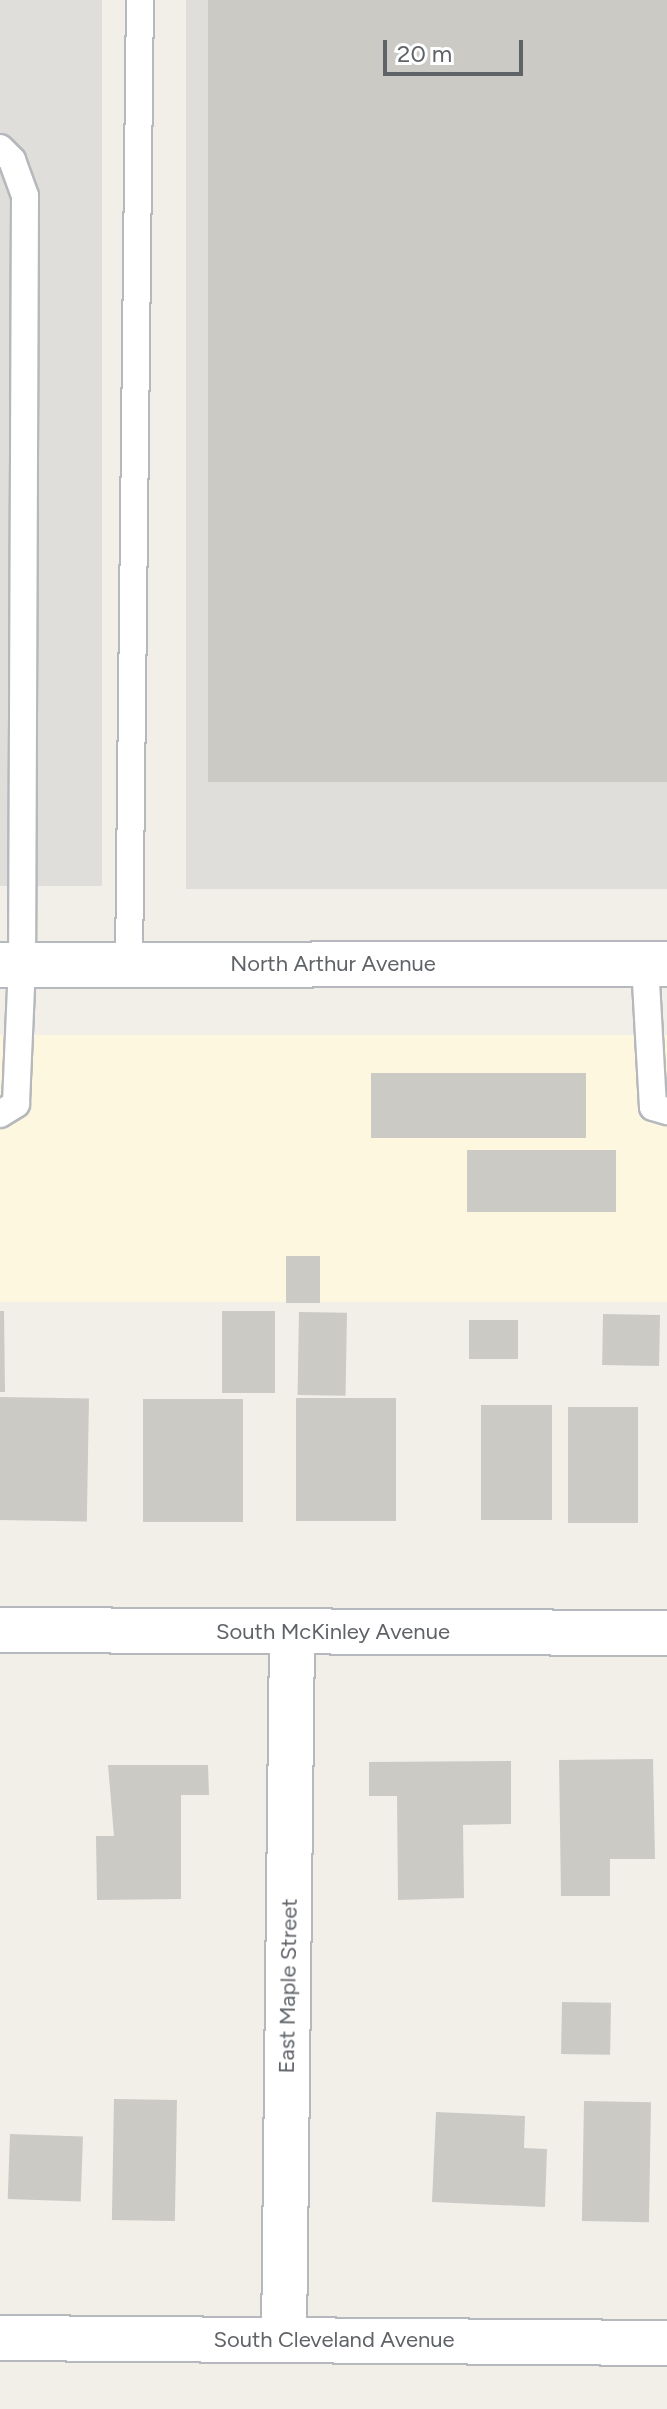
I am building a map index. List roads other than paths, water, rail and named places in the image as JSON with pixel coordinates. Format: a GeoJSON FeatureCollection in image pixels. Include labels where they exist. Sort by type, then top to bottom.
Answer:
{"type":"FeatureCollection","features":[{"type":"Feature","properties":{"kind":"street","name":"North Arthur Avenue"},"geometry":{"type":"LineString","coordinates":[[11,965],[656,964]]}},
{"type":"Feature","properties":{"kind":"street","name":"South McKinley Avenue"},"geometry":{"type":"LineString","coordinates":[[0,1630],[667,1633]]}},
{"type":"Feature","properties":{"kind":"street","name":"East Maple Street"},"geometry":{"type":"LineString","coordinates":[[284,2340],[292,1632]]}},
{"type":"Feature","properties":{"kind":"street","name":"South Cleveland Avenue"},"geometry":{"type":"LineString","coordinates":[[0,2338],[667,2343]]}},
{"type":"Feature","properties":{"kind":"lane"},"geometry":{"type":"LineString","coordinates":[[129,964],[140,0]]}},
{"type":"Feature","properties":{"kind":"lane"},"geometry":{"type":"LineString","coordinates":[[0,148],[12,160],[25,196],[12,292],[11,965],[16,1104],[0,1114]]}},
{"type":"Feature","properties":{"kind":"lane"},"geometry":{"type":"LineString","coordinates":[[656,964],[653,1107],[667,1111]]}}]}
